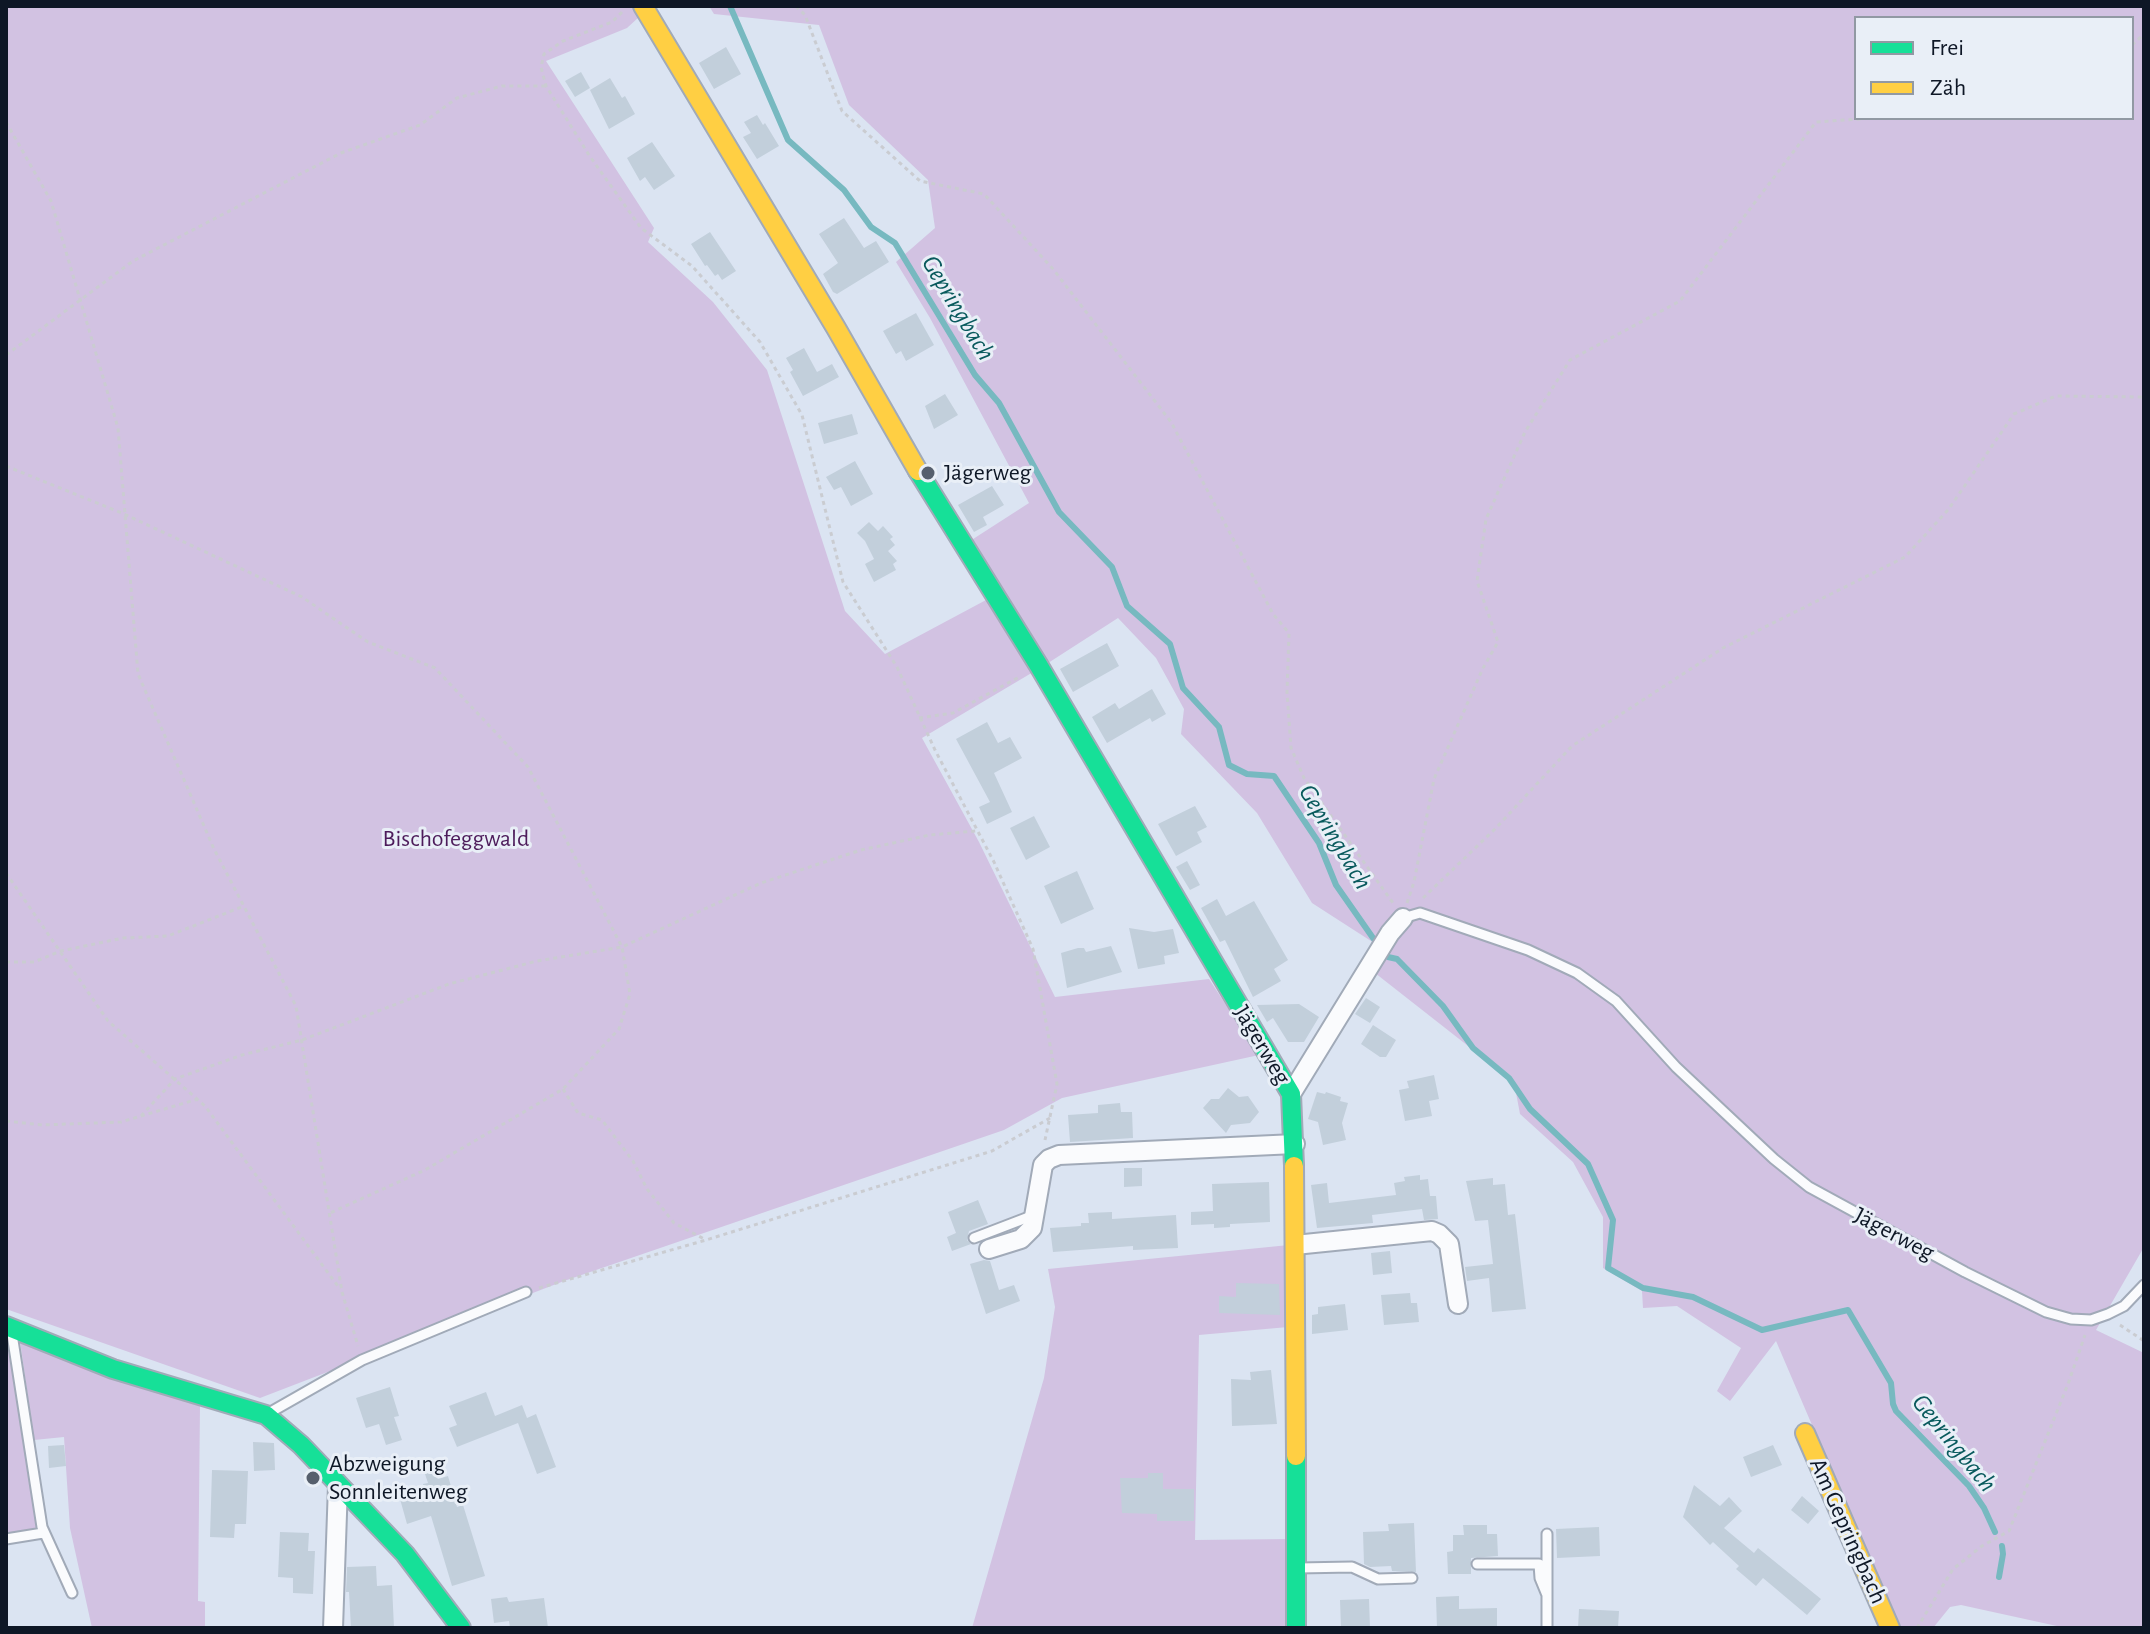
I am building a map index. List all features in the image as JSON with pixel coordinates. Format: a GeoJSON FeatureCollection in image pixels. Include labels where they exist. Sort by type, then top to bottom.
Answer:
{"type":"FeatureCollection","features":[{"type":"Feature","properties":{"kind":"street","name":"Jägerweg"},"geometry":{"type":"LineString","coordinates":[[643,6],[921,476],[1039,666],[1291,1094],[1295,1144],[1296,1628]]}},
{"type":"Feature","properties":{"kind":"street","name":"Jägerweg"},"geometry":{"type":"LineString","coordinates":[[1291,1094],[1390,933],[1403,918]]}},
{"type":"Feature","properties":{"kind":"street"},"geometry":{"type":"LineString","coordinates":[[989,1249],[1028,1234],[1036,1215],[1043,1165],[1059,1155],[1295,1144]]}},
{"type":"Feature","properties":{"kind":"street"},"geometry":{"type":"LineString","coordinates":[[1295,1245],[1432,1231],[1449,1244],[1458,1304]]}},
{"type":"Feature","properties":{"kind":"street"},"geometry":{"type":"LineString","coordinates":[[8,1326],[113,1369],[266,1415],[301,1445],[405,1554],[461,1628]]}},
{"type":"Feature","properties":{"kind":"street","name":"Am Gepringbach"},"geometry":{"type":"LineString","coordinates":[[1805,1433],[1890,1628]]}},
{"type":"Feature","properties":{"kind":"street"},"geometry":{"type":"LineString","coordinates":[[333,1628],[338,1485]]}},
{"type":"Feature","properties":{"kind":"lane","name":"Jägerweg"},"geometry":{"type":"LineString","coordinates":[[1403,918],[1420,913],[1528,950],[1577,973],[1616,1001],[1676,1067],[1774,1159],[1809,1187],[1965,1272],[2046,1312],[2071,1319],[2091,1320],[2108,1314],[2124,1306],[2144,1285]]}},
{"type":"Feature","properties":{"kind":"lane"},"geometry":{"type":"LineString","coordinates":[[974,1238],[1036,1215]]}},
{"type":"Feature","properties":{"kind":"lane"},"geometry":{"type":"LineString","coordinates":[[266,1415],[362,1360],[526,1292]]}},
{"type":"Feature","properties":{"kind":"lane"},"geometry":{"type":"LineString","coordinates":[[8,1326],[43,1533],[72,1593]]}},
{"type":"Feature","properties":{"kind":"lane"},"geometry":{"type":"LineString","coordinates":[[6,1539],[43,1533]]}},
{"type":"Feature","properties":{"kind":"lane"},"geometry":{"type":"LineString","coordinates":[[1547,1534],[1547,1628]]}},
{"type":"Feature","properties":{"kind":"lane"},"geometry":{"type":"LineString","coordinates":[[1477,1564],[1539,1564],[1540,1578],[1547,1595]]}},
{"type":"Feature","properties":{"kind":"lane"},"geometry":{"type":"LineString","coordinates":[[1296,1568],[1352,1567],[1378,1579],[1412,1578]]}},
{"type":"Feature","properties":{"kind":"path"},"geometry":{"type":"LineString","coordinates":[[628,6],[612,22],[563,41],[544,54],[541,67],[546,86],[589,155],[641,228],[692,266],[760,342],[802,415],[843,582],[897,667],[919,718],[994,862],[1036,961],[1057,1084],[1046,1138]]}},
{"type":"Feature","properties":{"kind":"path"},"geometry":{"type":"LineString","coordinates":[[796,6],[805,15],[842,111],[920,181],[984,194],[1053,269],[1171,422],[1273,614],[1289,633],[1287,692],[1291,748],[1304,778],[1403,918]]}},
{"type":"Feature","properties":{"kind":"path"},"geometry":{"type":"LineString","coordinates":[[6,355],[133,261],[341,153],[420,125],[457,98],[502,86],[546,86]]}},
{"type":"Feature","properties":{"kind":"path"},"geometry":{"type":"LineString","coordinates":[[1403,918],[1414,882],[1434,779],[1483,668],[1498,642],[1477,581],[1486,519],[1525,432],[1570,360],[1680,301],[1816,122],[1854,119]]}},
{"type":"Feature","properties":{"kind":"path"},"geometry":{"type":"LineString","coordinates":[[6,122],[51,201],[118,428],[138,674],[214,849],[296,1006],[342,1292],[362,1360]]}},
{"type":"Feature","properties":{"kind":"path"},"geometry":{"type":"LineString","coordinates":[[1403,918],[1495,829],[1572,746],[1723,648],[1905,557],[1948,510],[2014,414],[2056,396],[2144,397]]}},
{"type":"Feature","properties":{"kind":"path"},"geometry":{"type":"LineString","coordinates":[[6,466],[124,514],[302,597],[368,642],[435,668],[528,767],[622,947],[630,994],[619,1029],[563,1089],[425,1170],[330,1213]]}},
{"type":"Feature","properties":{"kind":"path"},"geometry":{"type":"LineString","coordinates":[[919,718],[953,713],[1039,666]]}},
{"type":"Feature","properties":{"kind":"path"},"geometry":{"type":"LineString","coordinates":[[141,1116],[175,1079],[242,1055],[302,1040],[449,984],[537,961],[622,947],[761,883],[861,850],[930,835],[978,831]]}},
{"type":"Feature","properties":{"kind":"path"},"geometry":{"type":"LineString","coordinates":[[6,873],[108,1021],[205,1106],[342,1292]]}},
{"type":"Feature","properties":{"kind":"path"},"geometry":{"type":"LineString","coordinates":[[6,962],[34,962],[61,951],[123,938],[168,936],[244,906]]}},
{"type":"Feature","properties":{"kind":"path"},"geometry":{"type":"LineString","coordinates":[[563,1089],[578,1113],[602,1120],[633,1161],[647,1189],[674,1223],[706,1240]]}},
{"type":"Feature","properties":{"kind":"path"},"geometry":{"type":"LineString","coordinates":[[6,1121],[42,1125],[121,1122],[198,1099]]}},
{"type":"Feature","properties":{"kind":"path"},"geometry":{"type":"LineString","coordinates":[[526,1292],[992,1151],[1050,1118]]}},
{"type":"Feature","properties":{"kind":"path"},"geometry":{"type":"LineString","coordinates":[[2108,1314],[2124,1329],[2144,1341]]}},
{"type":"Feature","properties":{"kind":"path"},"geometry":{"type":"LineString","coordinates":[[1917,1628],[1953,1569],[1982,1546],[2009,1531],[2091,1320]]}},
{"type":"Feature","properties":{"kind":"green space","name":"Bischofeggwald"},"geometry":{"type":"Polygon","coordinates":[[[6,6],[651,6],[627,28],[546,61],[654,228],[648,242],[713,302],[767,370],[845,611],[885,654],[1001,592],[970,541],[1029,503],[930,318],[896,262],[935,228],[928,180],[849,105],[819,25],[714,14],[709,6],[2144,6],[2144,1247],[2096,1330],[2144,1353],[2144,1628],[2066,1628],[1961,1605],[1950,1607],[1933,1628],[1899,1628],[1776,1341],[1730,1401],[1717,1391],[1741,1348],[1677,1306],[1643,1308],[1642,1291],[1603,1268],[1603,1217],[1573,1162],[1520,1114],[1514,1082],[1375,973],[1388,952],[1312,903],[1257,813],[1181,734],[1184,709],[1156,658],[1118,618],[922,738],[979,842],[1055,997],[1209,979],[1259,1055],[1062,1098],[1004,1130],[564,1281],[260,1398],[6,1309],[6,6]]]}},
{"type":"Feature","properties":{"kind":"green space"},"geometry":{"type":"Polygon","coordinates":[[[1289,1245],[1288,1327],[1199,1335],[1195,1540],[1290,1539],[1290,1628],[972,1628],[1044,1378],[1055,1307],[1048,1269],[1289,1245]]]}},
{"type":"Feature","properties":{"kind":"green space"},"geometry":{"type":"Polygon","coordinates":[[[6,1336],[38,1531],[6,1537],[6,1336]]]}},
{"type":"Feature","properties":{"kind":"green space"},"geometry":{"type":"Polygon","coordinates":[[[20,1341],[200,1405],[198,1601],[205,1602],[205,1628],[92,1628],[70,1528],[64,1437],[34,1440],[20,1341]]]}},
{"type":"Feature","properties":{"kind":"building"},"geometry":{"type":"Polygon","coordinates":[[[726,47],[741,74],[714,89],[699,63],[726,47]]]}},
{"type":"Feature","properties":{"kind":"building"},"geometry":{"type":"Polygon","coordinates":[[[581,72],[590,88],[575,97],[565,81],[581,72]]]}},
{"type":"Feature","properties":{"kind":"building"},"geometry":{"type":"Polygon","coordinates":[[[610,78],[635,114],[609,129],[590,90],[610,78]]]}},
{"type":"Feature","properties":{"kind":"building"},"geometry":{"type":"Polygon","coordinates":[[[757,115],[779,146],[757,159],[743,137],[751,133],[744,122],[757,115]]]}},
{"type":"Feature","properties":{"kind":"building"},"geometry":{"type":"Polygon","coordinates":[[[652,142],[675,176],[654,190],[645,177],[640,181],[627,158],[652,142]]]}},
{"type":"Feature","properties":{"kind":"building"},"geometry":{"type":"Polygon","coordinates":[[[844,218],[864,248],[876,241],[889,262],[837,294],[823,274],[838,263],[819,234],[844,218]]]}},
{"type":"Feature","properties":{"kind":"building"},"geometry":{"type":"Polygon","coordinates":[[[710,232],[736,271],[722,280],[705,266],[691,244],[710,232]]]}},
{"type":"Feature","properties":{"kind":"building"},"geometry":{"type":"Polygon","coordinates":[[[916,313],[934,345],[906,361],[901,351],[896,354],[883,331],[916,313]]]}},
{"type":"Feature","properties":{"kind":"building"},"geometry":{"type":"Polygon","coordinates":[[[804,348],[817,372],[832,364],[839,377],[803,396],[786,358],[804,348]]]}},
{"type":"Feature","properties":{"kind":"building"},"geometry":{"type":"Polygon","coordinates":[[[945,394],[958,415],[934,429],[925,406],[945,394]]]}},
{"type":"Feature","properties":{"kind":"building"},"geometry":{"type":"Polygon","coordinates":[[[852,414],[858,434],[824,444],[818,423],[852,414]]]}},
{"type":"Feature","properties":{"kind":"building"},"geometry":{"type":"Polygon","coordinates":[[[855,461],[873,494],[851,506],[841,487],[834,490],[826,477],[855,461]]]}},
{"type":"Feature","properties":{"kind":"building"},"geometry":{"type":"Polygon","coordinates":[[[992,486],[1004,505],[983,517],[987,525],[974,532],[958,505],[992,486]]]}},
{"type":"Feature","properties":{"kind":"building"},"geometry":{"type":"Polygon","coordinates":[[[869,522],[878,531],[883,526],[893,537],[890,539],[895,545],[888,551],[897,561],[893,564],[896,570],[874,582],[865,564],[874,559],[857,533],[869,522]]]}},
{"type":"Feature","properties":{"kind":"building"},"geometry":{"type":"Polygon","coordinates":[[[1107,643],[1119,666],[1073,692],[1060,669],[1107,643]]]}},
{"type":"Feature","properties":{"kind":"building"},"geometry":{"type":"Polygon","coordinates":[[[1152,689],[1166,714],[1152,722],[1150,718],[1107,743],[1092,717],[1115,703],[1119,709],[1152,689]]]}},
{"type":"Feature","properties":{"kind":"building"},"geometry":{"type":"Polygon","coordinates":[[[987,722],[998,743],[1010,737],[1022,758],[994,773],[1012,812],[987,824],[979,807],[990,802],[956,739],[987,722]]]}},
{"type":"Feature","properties":{"kind":"building"},"geometry":{"type":"Polygon","coordinates":[[[1195,806],[1207,827],[1197,832],[1202,842],[1176,856],[1158,824],[1195,806]]]}},
{"type":"Feature","properties":{"kind":"building"},"geometry":{"type":"Polygon","coordinates":[[[1034,816],[1050,847],[1026,860],[1010,828],[1034,816]]]}},
{"type":"Feature","properties":{"kind":"building"},"geometry":{"type":"Polygon","coordinates":[[[1187,861],[1200,885],[1190,890],[1176,867],[1187,861]]]}},
{"type":"Feature","properties":{"kind":"building"},"geometry":{"type":"Polygon","coordinates":[[[1077,871],[1094,909],[1061,924],[1044,886],[1077,871]]]}},
{"type":"Feature","properties":{"kind":"building"},"geometry":{"type":"Polygon","coordinates":[[[1217,899],[1226,916],[1254,901],[1288,960],[1274,969],[1281,981],[1253,997],[1225,940],[1220,942],[1201,908],[1217,899]]]}},
{"type":"Feature","properties":{"kind":"building"},"geometry":{"type":"Polygon","coordinates":[[[1129,928],[1154,932],[1173,929],[1179,953],[1164,956],[1165,964],[1138,969],[1129,928]]]}},
{"type":"Feature","properties":{"kind":"building"},"geometry":{"type":"Polygon","coordinates":[[[1111,946],[1122,972],[1067,988],[1061,953],[1078,948],[1084,948],[1086,952],[1111,946]]]}},
{"type":"Feature","properties":{"kind":"building"},"geometry":{"type":"Polygon","coordinates":[[[1366,998],[1380,1007],[1370,1023],[1355,1014],[1366,998]]]}},
{"type":"Feature","properties":{"kind":"building"},"geometry":{"type":"Polygon","coordinates":[[[1299,1004],[1319,1017],[1304,1042],[1288,1042],[1273,1018],[1267,1022],[1257,1005],[1299,1004]]]}},
{"type":"Feature","properties":{"kind":"building"},"geometry":{"type":"Polygon","coordinates":[[[1373,1025],[1396,1040],[1386,1057],[1380,1057],[1361,1044],[1373,1025]]]}},
{"type":"Feature","properties":{"kind":"building"},"geometry":{"type":"Polygon","coordinates":[[[1434,1075],[1439,1099],[1429,1101],[1432,1116],[1405,1121],[1399,1090],[1409,1088],[1407,1081],[1434,1075]]]}},
{"type":"Feature","properties":{"kind":"building"},"geometry":{"type":"Polygon","coordinates":[[[1228,1088],[1239,1097],[1248,1096],[1259,1112],[1250,1123],[1231,1125],[1226,1133],[1203,1108],[1211,1099],[1219,1099],[1228,1088]]]}},
{"type":"Feature","properties":{"kind":"building"},"geometry":{"type":"Polygon","coordinates":[[[1317,1092],[1341,1097],[1340,1101],[1348,1103],[1342,1123],[1346,1140],[1323,1145],[1318,1122],[1308,1119],[1317,1092]]]}},
{"type":"Feature","properties":{"kind":"building"},"geometry":{"type":"Polygon","coordinates":[[[1120,1103],[1121,1112],[1132,1112],[1133,1138],[1070,1142],[1068,1115],[1098,1113],[1098,1105],[1120,1103]]]}},
{"type":"Feature","properties":{"kind":"building"},"geometry":{"type":"Polygon","coordinates":[[[1124,1168],[1142,1168],[1142,1186],[1124,1187],[1124,1168]]]}},
{"type":"Feature","properties":{"kind":"building"},"geometry":{"type":"Polygon","coordinates":[[[1420,1175],[1420,1180],[1428,1179],[1430,1196],[1436,1196],[1438,1219],[1424,1220],[1422,1209],[1372,1215],[1373,1223],[1317,1228],[1311,1185],[1327,1183],[1329,1203],[1396,1195],[1394,1183],[1405,1181],[1404,1177],[1420,1175]]]}},
{"type":"Feature","properties":{"kind":"building"},"geometry":{"type":"Polygon","coordinates":[[[1493,1178],[1493,1185],[1505,1184],[1508,1215],[1515,1214],[1526,1309],[1492,1312],[1489,1278],[1467,1281],[1465,1267],[1493,1264],[1488,1220],[1475,1221],[1466,1181],[1493,1178]]]}},
{"type":"Feature","properties":{"kind":"building"},"geometry":{"type":"Polygon","coordinates":[[[1269,1182],[1270,1222],[1214,1228],[1214,1224],[1191,1225],[1191,1212],[1213,1211],[1212,1184],[1269,1182]]]}},
{"type":"Feature","properties":{"kind":"building"},"geometry":{"type":"Polygon","coordinates":[[[978,1200],[988,1224],[969,1231],[967,1240],[971,1244],[952,1251],[947,1237],[956,1233],[948,1212],[978,1200]]]}},
{"type":"Feature","properties":{"kind":"building"},"geometry":{"type":"Polygon","coordinates":[[[1112,1212],[1112,1219],[1176,1215],[1178,1248],[1133,1250],[1133,1246],[1053,1252],[1050,1228],[1081,1226],[1081,1223],[1089,1223],[1088,1213],[1112,1212]]]}},
{"type":"Feature","properties":{"kind":"building"},"geometry":{"type":"Polygon","coordinates":[[[1390,1251],[1392,1273],[1373,1275],[1371,1253],[1390,1251]]]}},
{"type":"Feature","properties":{"kind":"building"},"geometry":{"type":"Polygon","coordinates":[[[990,1261],[999,1290],[1014,1285],[1020,1301],[986,1314],[970,1264],[990,1261]]]}},
{"type":"Feature","properties":{"kind":"building"},"geometry":{"type":"Polygon","coordinates":[[[1236,1283],[1279,1284],[1280,1315],[1219,1313],[1219,1296],[1236,1297],[1236,1283]]]}},
{"type":"Feature","properties":{"kind":"building"},"geometry":{"type":"Polygon","coordinates":[[[1410,1293],[1411,1303],[1417,1303],[1419,1322],[1384,1325],[1381,1295],[1410,1293]]]}},
{"type":"Feature","properties":{"kind":"building"},"geometry":{"type":"Polygon","coordinates":[[[1345,1304],[1348,1330],[1312,1334],[1312,1315],[1318,1314],[1318,1307],[1345,1304]]]}},
{"type":"Feature","properties":{"kind":"building"},"geometry":{"type":"Polygon","coordinates":[[[1271,1370],[1277,1424],[1232,1426],[1231,1379],[1251,1380],[1250,1372],[1271,1370]]]}},
{"type":"Feature","properties":{"kind":"building"},"geometry":{"type":"Polygon","coordinates":[[[390,1387],[399,1416],[394,1417],[402,1440],[386,1445],[379,1424],[366,1428],[356,1398],[390,1387]]]}},
{"type":"Feature","properties":{"kind":"building"},"geometry":{"type":"Polygon","coordinates":[[[486,1392],[495,1416],[522,1405],[527,1418],[536,1414],[556,1467],[537,1474],[518,1423],[457,1447],[449,1428],[457,1425],[449,1406],[486,1392]]]}},
{"type":"Feature","properties":{"kind":"building"},"geometry":{"type":"Polygon","coordinates":[[[253,1442],[274,1443],[275,1470],[254,1471],[253,1442]]]}},
{"type":"Feature","properties":{"kind":"building"},"geometry":{"type":"Polygon","coordinates":[[[64,1445],[66,1466],[49,1468],[48,1446],[64,1445]]]}},
{"type":"Feature","properties":{"kind":"building"},"geometry":{"type":"Polygon","coordinates":[[[1773,1445],[1782,1465],[1751,1477],[1743,1457],[1773,1445]]]}},
{"type":"Feature","properties":{"kind":"building"},"geometry":{"type":"Polygon","coordinates":[[[420,1459],[438,1479],[448,1476],[457,1507],[463,1505],[485,1576],[452,1586],[431,1516],[407,1524],[400,1499],[424,1490],[423,1484],[428,1483],[420,1459]]]}},
{"type":"Feature","properties":{"kind":"building"},"geometry":{"type":"Polygon","coordinates":[[[212,1470],[248,1471],[246,1524],[235,1524],[234,1538],[210,1537],[212,1470]]]}},
{"type":"Feature","properties":{"kind":"building"},"geometry":{"type":"Polygon","coordinates":[[[1148,1473],[1163,1473],[1163,1489],[1194,1489],[1194,1521],[1157,1521],[1157,1514],[1122,1513],[1120,1478],[1148,1478],[1148,1473]]]}},
{"type":"Feature","properties":{"kind":"building"},"geometry":{"type":"Polygon","coordinates":[[[1694,1485],[1720,1506],[1729,1497],[1742,1511],[1724,1528],[1754,1553],[1758,1548],[1821,1599],[1807,1615],[1763,1578],[1756,1586],[1736,1569],[1739,1566],[1713,1542],[1710,1545],[1683,1517],[1694,1485]]]}},
{"type":"Feature","properties":{"kind":"building"},"geometry":{"type":"Polygon","coordinates":[[[1802,1496],[1819,1511],[1808,1524],[1791,1510],[1802,1496]]]}},
{"type":"Feature","properties":{"kind":"building"},"geometry":{"type":"Polygon","coordinates":[[[1414,1523],[1416,1572],[1392,1571],[1391,1566],[1370,1567],[1364,1564],[1363,1532],[1389,1531],[1388,1524],[1414,1523]]]}},
{"type":"Feature","properties":{"kind":"building"},"geometry":{"type":"Polygon","coordinates":[[[1463,1525],[1487,1525],[1487,1534],[1497,1534],[1498,1556],[1471,1558],[1471,1574],[1448,1574],[1447,1552],[1453,1551],[1453,1535],[1464,1535],[1463,1525]]]}},
{"type":"Feature","properties":{"kind":"building"},"geometry":{"type":"Polygon","coordinates":[[[1599,1527],[1600,1556],[1557,1558],[1556,1529],[1599,1527]]]}},
{"type":"Feature","properties":{"kind":"building"},"geometry":{"type":"Polygon","coordinates":[[[280,1532],[309,1533],[308,1551],[315,1551],[313,1594],[293,1593],[293,1578],[278,1577],[280,1532]]]}},
{"type":"Feature","properties":{"kind":"building"},"geometry":{"type":"Polygon","coordinates":[[[376,1566],[377,1586],[392,1585],[394,1628],[351,1628],[349,1592],[346,1592],[347,1567],[376,1566]]]}},
{"type":"Feature","properties":{"kind":"building"},"geometry":{"type":"Polygon","coordinates":[[[1459,1596],[1459,1609],[1497,1608],[1497,1628],[1437,1628],[1436,1597],[1459,1596]]]}},
{"type":"Feature","properties":{"kind":"building"},"geometry":{"type":"Polygon","coordinates":[[[507,1597],[509,1602],[544,1598],[548,1628],[510,1628],[509,1621],[494,1623],[491,1599],[507,1597]]]}},
{"type":"Feature","properties":{"kind":"building"},"geometry":{"type":"Polygon","coordinates":[[[1369,1599],[1370,1628],[1341,1628],[1340,1600],[1369,1599]]]}},
{"type":"Feature","properties":{"kind":"building"},"geometry":{"type":"Polygon","coordinates":[[[1579,1609],[1619,1611],[1618,1628],[1578,1628],[1579,1609]]]}},
{"type":"Feature","properties":{"kind":"waterway","name":"Gepringbach"},"geometry":{"type":"LineString","coordinates":[[730,6],[788,140],[844,190],[871,227],[895,243],[975,375],[999,403],[1059,512],[1112,567],[1127,606],[1170,644],[1183,688],[1219,727],[1229,765],[1247,774],[1274,776],[1319,843],[1336,885],[1388,957],[1397,959],[1443,1006],[1473,1048],[1509,1078],[1530,1109],[1588,1164],[1613,1220],[1608,1268],[1643,1288],[1693,1297],[1762,1330],[1848,1310],[1891,1383],[1896,1411],[1969,1486],[1995,1532]]}},
{"type":"Feature","properties":{"kind":"waterway","name":"Gepringbach"},"geometry":{"type":"LineString","coordinates":[[1999,1577],[2002,1546]]}},
{"type":"Feature","properties":{"kind":"traffic: fast"},"geometry":{"type":"LineString","coordinates":[[918,471],[1039,666],[1291,1094],[1294,1166]]}},
{"type":"Feature","properties":{"kind":"traffic: fast"},"geometry":{"type":"LineString","coordinates":[[6,1326],[113,1369],[266,1415],[301,1445],[405,1554],[461,1628]]}},
{"type":"Feature","properties":{"kind":"traffic: fast"},"geometry":{"type":"LineString","coordinates":[[1296,1456],[1296,1628]]}},
{"type":"Feature","properties":{"kind":"traffic: slow"},"geometry":{"type":"LineString","coordinates":[[643,6],[918,471]]}},
{"type":"Feature","properties":{"kind":"traffic: slow"},"geometry":{"type":"LineString","coordinates":[[1294,1166],[1296,1456]]}},
{"type":"Feature","properties":{"kind":"traffic: slow"},"geometry":{"type":"LineString","coordinates":[[1805,1433],[1890,1628]]}},
{"type":"Feature","properties":{"kind":"place","name":"Jägerweg"},"geometry":{"type":"Point","coordinates":[928,473]}},
{"type":"Feature","properties":{"kind":"place","name":"Abzweigung Sonnleitenweg"},"geometry":{"type":"Point","coordinates":[313,1478]}}]}
